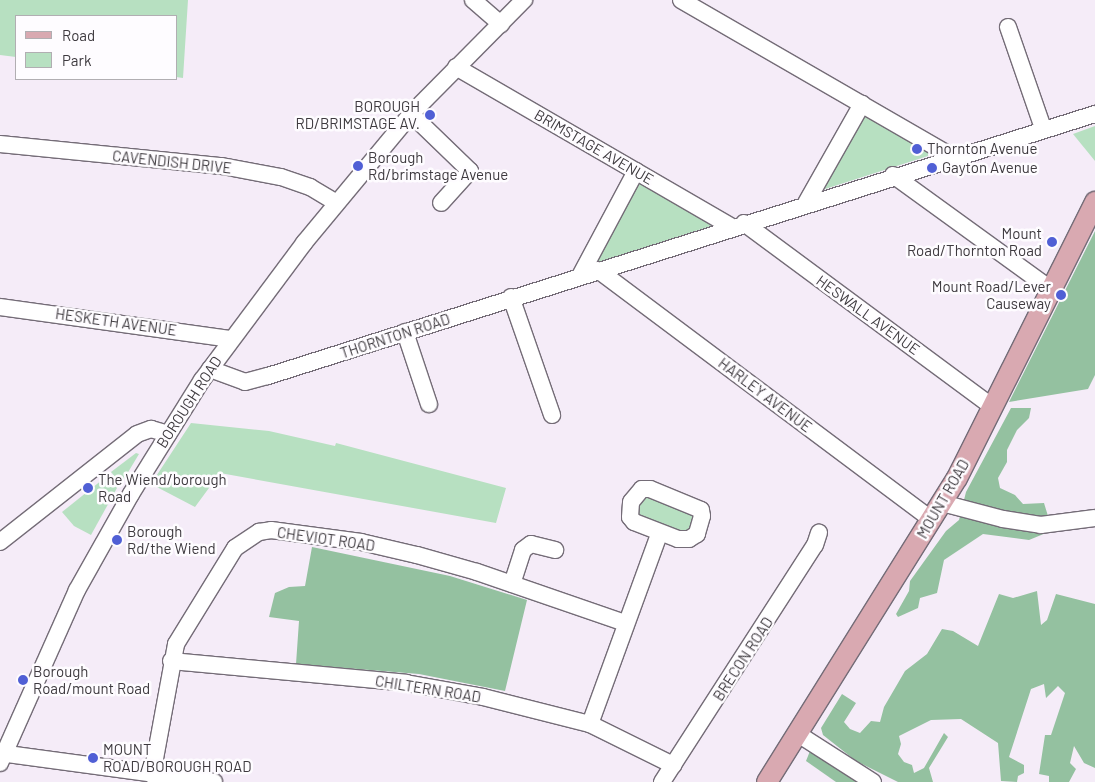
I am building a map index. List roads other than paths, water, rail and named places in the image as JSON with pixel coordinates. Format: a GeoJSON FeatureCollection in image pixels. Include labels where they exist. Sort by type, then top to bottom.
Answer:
{"type":"FeatureCollection","features":[{"type":"Feature","properties":{"kind":"main road","name":"MOUNT ROAD"},"geometry":{"type":"LineString","coordinates":[[767,782],[942,503],[993,407],[1095,202]]}},
{"type":"Feature","properties":{"kind":"street"},"geometry":{"type":"LineString","coordinates":[[473,0],[501,24]]}},
{"type":"Feature","properties":{"kind":"street","name":"BOROUGH ROAD"},"geometry":{"type":"LineString","coordinates":[[1,756],[77,590],[168,434],[210,369],[231,339],[337,203],[411,114],[441,80],[524,0]]}},
{"type":"Feature","properties":{"kind":"street"},"geometry":{"type":"LineString","coordinates":[[681,0],[953,157]]}},
{"type":"Feature","properties":{"kind":"street"},"geometry":{"type":"LineString","coordinates":[[1008,27],[1043,128]]}},
{"type":"Feature","properties":{"kind":"street","name":"BRIMSTAGE AVENUE"},"geometry":{"type":"LineString","coordinates":[[456,67],[636,171],[738,225]]}},
{"type":"Feature","properties":{"kind":"street"},"geometry":{"type":"LineString","coordinates":[[806,203],[862,104]]}},
{"type":"Feature","properties":{"kind":"street"},"geometry":{"type":"LineString","coordinates":[[411,114],[470,171],[442,203]]}},
{"type":"Feature","properties":{"kind":"street","name":"THORNTON ROAD"},"geometry":{"type":"LineString","coordinates":[[210,369],[245,382],[1043,128],[1095,114]]}},
{"type":"Feature","properties":{"kind":"street","name":"CAVENDISH DRIVE"},"geometry":{"type":"LineString","coordinates":[[0,144],[256,172],[303,184],[337,203]]}},
{"type":"Feature","properties":{"kind":"street"},"geometry":{"type":"LineString","coordinates":[[580,276],[636,171]]}},
{"type":"Feature","properties":{"kind":"street"},"geometry":{"type":"LineString","coordinates":[[893,176],[1052,290]]}},
{"type":"Feature","properties":{"kind":"street","name":"HESWALL AVENUE"},"geometry":{"type":"LineString","coordinates":[[738,225],[993,407]]}},
{"type":"Feature","properties":{"kind":"street","name":"HARLEY AVENUE"},"geometry":{"type":"LineString","coordinates":[[598,270],[932,520]]}},
{"type":"Feature","properties":{"kind":"street"},"geometry":{"type":"LineString","coordinates":[[511,297],[552,415]]}},
{"type":"Feature","properties":{"kind":"street","name":"HESKETH AVENUE"},"geometry":{"type":"LineString","coordinates":[[0,307],[231,339]]}},
{"type":"Feature","properties":{"kind":"street"},"geometry":{"type":"LineString","coordinates":[[405,332],[429,404]]}},
{"type":"Feature","properties":{"kind":"street"},"geometry":{"type":"LineString","coordinates":[[0,542],[138,434],[151,429],[168,434]]}},
{"type":"Feature","properties":{"kind":"street"},"geometry":{"type":"LineString","coordinates":[[942,503],[1003,519],[1041,525],[1095,518]]}},
{"type":"Feature","properties":{"kind":"street","name":"CHEVIOT ROAD"},"geometry":{"type":"LineString","coordinates":[[152,775],[171,661],[176,644],[235,548],[259,532],[271,530],[360,542],[477,572],[625,624]]}},
{"type":"Feature","properties":{"kind":"street","name":"BRECON ROAD"},"geometry":{"type":"LineString","coordinates":[[662,782],[790,586],[815,545],[819,533]]}},
{"type":"Feature","properties":{"kind":"street"},"geometry":{"type":"LineString","coordinates":[[590,724],[659,534]]}},
{"type":"Feature","properties":{"kind":"street"},"geometry":{"type":"LineString","coordinates":[[512,584],[523,550],[531,544],[555,550]]}},
{"type":"Feature","properties":{"kind":"street","name":"CHILTERN ROAD"},"geometry":{"type":"LineString","coordinates":[[171,661],[406,683],[492,699],[590,724],[673,765]]}},
{"type":"Feature","properties":{"kind":"street"},"geometry":{"type":"LineString","coordinates":[[798,734],[874,782]]}},
{"type":"Feature","properties":{"kind":"street"},"geometry":{"type":"LineString","coordinates":[[1,756],[214,782]]}},
{"type":"Feature","properties":{"kind":"place","name":"BOROUGH RD/BRIMSTAGE AV."},"geometry":{"type":"Point","coordinates":[430,115]}},
{"type":"Feature","properties":{"kind":"place","name":"Thornton Avenue"},"geometry":{"type":"Point","coordinates":[917,149]}},
{"type":"Feature","properties":{"kind":"place","name":"Borough Rd/brimstage Avenue"},"geometry":{"type":"Point","coordinates":[358,166]}},
{"type":"Feature","properties":{"kind":"place","name":"Gayton Avenue"},"geometry":{"type":"Point","coordinates":[932,168]}},
{"type":"Feature","properties":{"kind":"place","name":"Mount Road/Thornton Road"},"geometry":{"type":"Point","coordinates":[1052,242]}},
{"type":"Feature","properties":{"kind":"place","name":"Mount Road/Lever Causeway"},"geometry":{"type":"Point","coordinates":[1061,295]}},
{"type":"Feature","properties":{"kind":"place","name":"The Wiend/borough Road"},"geometry":{"type":"Point","coordinates":[88,488]}},
{"type":"Feature","properties":{"kind":"place","name":"Borough Rd/the Wiend"},"geometry":{"type":"Point","coordinates":[117,540]}},
{"type":"Feature","properties":{"kind":"place","name":"Borough Road/mount Road"},"geometry":{"type":"Point","coordinates":[23,680]}},
{"type":"Feature","properties":{"kind":"place","name":"MOUNT ROAD/BOROUGH ROAD"},"geometry":{"type":"Point","coordinates":[93,758]}}]}
